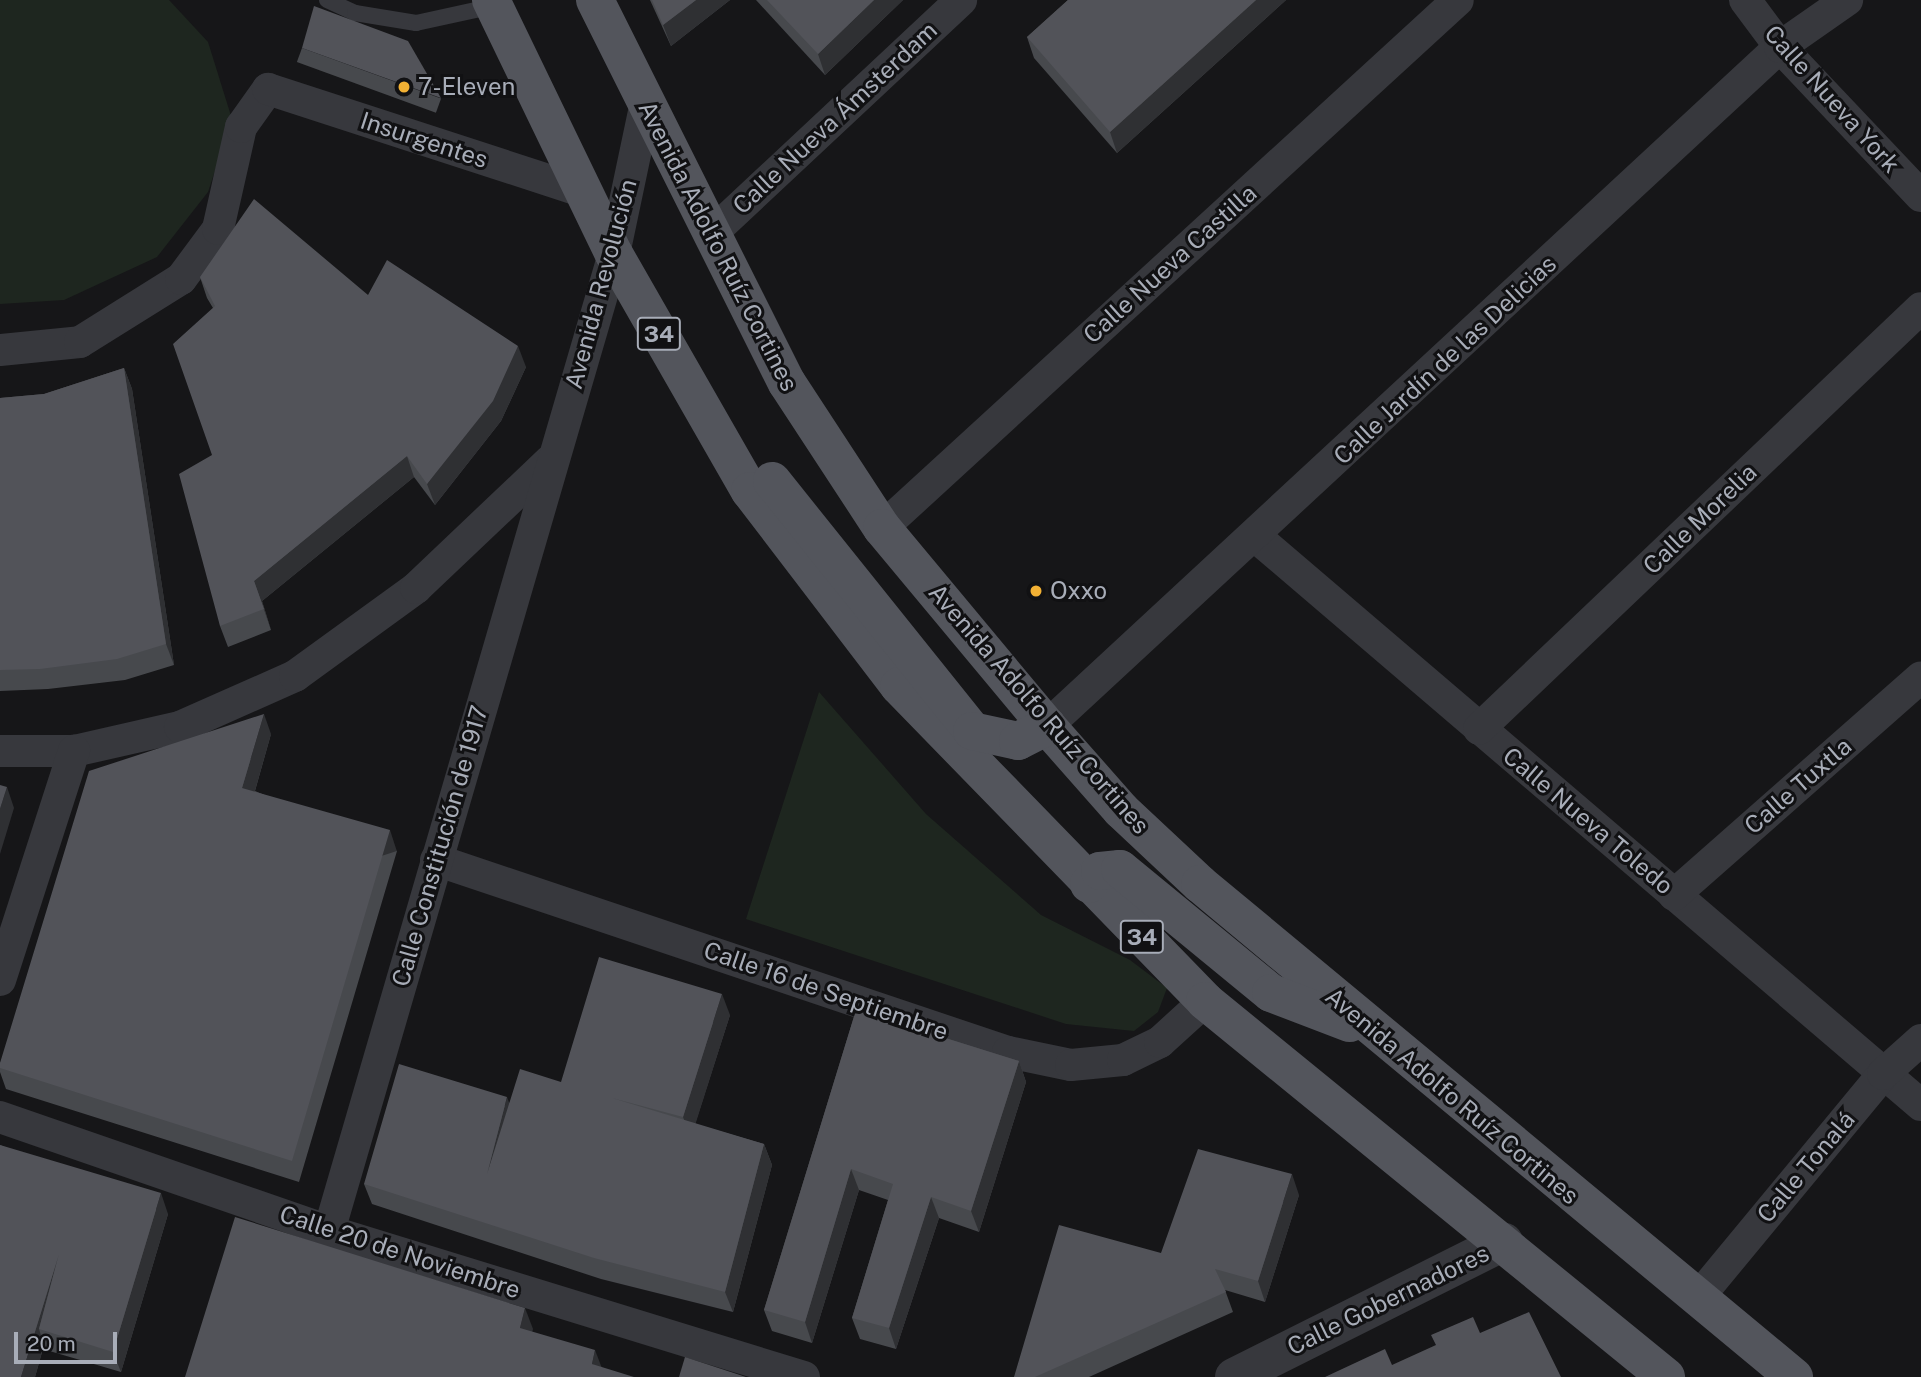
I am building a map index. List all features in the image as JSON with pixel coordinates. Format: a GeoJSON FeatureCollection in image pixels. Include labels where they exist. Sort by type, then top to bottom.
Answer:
{"type":"FeatureCollection","features":[{"type":"Feature","properties":{"kind":"main road","name":"Avenida Adolfo Ruíz Cortines"},"geometry":{"type":"LineString","coordinates":[[595,0],[645,107],[787,383],[882,528],[1047,726],[1121,810],[1377,1033],[1794,1377]]}},
{"type":"Feature","properties":{"kind":"main road","name":"34"},"geometry":{"type":"LineString","coordinates":[[492,3],[581,191],[704,414],[750,491],[899,687],[1205,1001],[1504,1242],[1666,1377]]}},
{"type":"Feature","properties":{"kind":"main road"},"geometry":{"type":"LineString","coordinates":[[704,414],[776,485],[950,711],[972,731],[994,738],[1018,741],[1047,726]]}},
{"type":"Feature","properties":{"kind":"main road"},"geometry":{"type":"LineString","coordinates":[[1089,884],[1100,871],[1120,869],[1271,993],[1377,1033]]}},
{"type":"Feature","properties":{"kind":"street","name":"Calle Nueva Ámsterdam"},"geometry":{"type":"LineString","coordinates":[[710,235],[961,0]]}},
{"type":"Feature","properties":{"kind":"street","name":"Calle Nueva Castilla"},"geometry":{"type":"LineString","coordinates":[[882,528],[1458,0]]}},
{"type":"Feature","properties":{"kind":"street","name":"Calle Nueva York"},"geometry":{"type":"LineString","coordinates":[[1745,0],[1780,47],[1921,196]]}},
{"type":"Feature","properties":{"kind":"street","name":"Calle Jardín de las Delicias"},"geometry":{"type":"LineString","coordinates":[[1047,726],[1780,47],[1847,0]]}},
{"type":"Feature","properties":{"kind":"street","name":"Insurgentes"},"geometry":{"type":"LineString","coordinates":[[0,350],[80,342],[132,315],[181,279],[218,229],[240,127],[268,89],[581,191]]}},
{"type":"Feature","properties":{"kind":"street","name":"Avenida Revolución"},"geometry":{"type":"LineString","coordinates":[[551,460],[614,254],[645,107]]}},
{"type":"Feature","properties":{"kind":"street","name":"Calle Morelia"},"geometry":{"type":"LineString","coordinates":[[1479,729],[1921,308]]}},
{"type":"Feature","properties":{"kind":"street"},"geometry":{"type":"LineString","coordinates":[[0,751],[74,751],[180,727],[295,676],[416,588],[551,460]]}},
{"type":"Feature","properties":{"kind":"street","name":"Calle Constitución de 1917"},"geometry":{"type":"LineString","coordinates":[[329,1231],[551,460]]}},
{"type":"Feature","properties":{"kind":"street","name":"Calle Nueva Toledo"},"geometry":{"type":"LineString","coordinates":[[1255,536],[1921,1105]]}},
{"type":"Feature","properties":{"kind":"street","name":"Calle Tuxtla"},"geometry":{"type":"LineString","coordinates":[[1674,895],[1921,677]]}},
{"type":"Feature","properties":{"kind":"street"},"geometry":{"type":"LineString","coordinates":[[0,979],[74,751]]}},
{"type":"Feature","properties":{"kind":"street","name":"Calle 16 de Septiembre"},"geometry":{"type":"LineString","coordinates":[[436,860],[1008,1052],[1071,1065],[1124,1060],[1160,1042],[1205,1001]]}},
{"type":"Feature","properties":{"kind":"street","name":"Calle Tonalá"},"geometry":{"type":"LineString","coordinates":[[1697,1299],[1883,1074],[1921,1040]]}},
{"type":"Feature","properties":{"kind":"street","name":"Calle 20 de Noviembre"},"geometry":{"type":"LineString","coordinates":[[0,1117],[329,1231],[804,1377]]}},
{"type":"Feature","properties":{"kind":"street","name":"Calle Gobernadores"},"geometry":{"type":"LineString","coordinates":[[1234,1377],[1504,1242]]}},
{"type":"Feature","properties":{"kind":"lane"},"geometry":{"type":"LineString","coordinates":[[327,0],[355,13],[416,23],[492,3]]}},
{"type":"Feature","properties":{"kind":"shaded area"},"geometry":{"type":"Polygon","coordinates":[[[0,0],[169,0],[208,42],[232,119],[208,192],[157,257],[64,300],[0,304],[0,0]]]}},
{"type":"Feature","properties":{"kind":"shaded area"},"geometry":{"type":"Polygon","coordinates":[[[819,692],[926,814],[1041,915],[1130,960],[1167,988],[1158,1012],[1134,1031],[1066,1024],[746,919],[819,692]]]}},
{"type":"Feature","properties":{"kind":"building"},"geometry":{"type":"Polygon","coordinates":[[[652,0],[696,0],[663,25],[652,0]]]}},
{"type":"Feature","properties":{"kind":"building"},"geometry":{"type":"Polygon","coordinates":[[[767,0],[874,0],[818,54],[767,0]]]}},
{"type":"Feature","properties":{"kind":"building"},"geometry":{"type":"Polygon","coordinates":[[[1068,0],[1256,0],[1110,132],[1027,37],[1068,0]]]}},
{"type":"Feature","properties":{"kind":"building","name":"7-Eleven"},"geometry":{"type":"Polygon","coordinates":[[[314,6],[408,41],[441,98],[302,48],[314,6]]]}},
{"type":"Feature","properties":{"kind":"building"},"geometry":{"type":"Polygon","coordinates":[[[254,199],[368,295],[387,260],[518,346],[493,401],[427,484],[407,456],[254,581],[264,609],[220,626],[179,474],[212,455],[173,344],[215,306],[200,277],[254,199]]]}},
{"type":"Feature","properties":{"kind":"building"},"geometry":{"type":"Polygon","coordinates":[[[124,368],[166,644],[117,659],[40,669],[0,670],[0,398],[44,394],[124,368]]]}},
{"type":"Feature","properties":{"kind":"building"},"geometry":{"type":"Polygon","coordinates":[[[264,714],[242,788],[390,830],[292,1161],[0,1068],[89,771],[264,714]]]}},
{"type":"Feature","properties":{"kind":"building"},"geometry":{"type":"Polygon","coordinates":[[[0,785],[7,787],[0,809],[0,785]]]}},
{"type":"Feature","properties":{"kind":"building"},"geometry":{"type":"Polygon","coordinates":[[[599,957],[722,994],[683,1117],[612,1098],[764,1144],[725,1292],[594,1258],[364,1184],[399,1064],[507,1097],[487,1174],[520,1069],[561,1082],[599,957]]]}},
{"type":"Feature","properties":{"kind":"building"},"geometry":{"type":"Polygon","coordinates":[[[856,1010],[1019,1061],[971,1211],[931,1197],[889,1328],[852,1318],[893,1184],[851,1169],[805,1322],[764,1310],[856,1010]]]}},
{"type":"Feature","properties":{"kind":"building"},"geometry":{"type":"Polygon","coordinates":[[[0,1145],[161,1193],[113,1352],[39,1329],[59,1254],[21,1377],[0,1377],[0,1145]]]}},
{"type":"Feature","properties":{"kind":"building"},"geometry":{"type":"Polygon","coordinates":[[[1198,1149],[1292,1174],[1258,1281],[1215,1269],[1226,1292],[1035,1377],[1014,1377],[1059,1225],[1161,1253],[1198,1149]]]}},
{"type":"Feature","properties":{"kind":"building"},"geometry":{"type":"Polygon","coordinates":[[[235,1217],[525,1308],[520,1328],[595,1350],[592,1364],[634,1377],[185,1377],[235,1217]]]}},
{"type":"Feature","properties":{"kind":"building"},"geometry":{"type":"Polygon","coordinates":[[[1529,1312],[1561,1377],[1325,1377],[1385,1349],[1392,1365],[1436,1345],[1431,1335],[1473,1317],[1480,1333],[1529,1312]]]}},
{"type":"Feature","properties":{"kind":"building"},"geometry":{"type":"Polygon","coordinates":[[[685,1357],[746,1377],[679,1377],[685,1357]]]}},
{"type":"Feature","properties":{"kind":"place","name":"7-Eleven"},"geometry":{"type":"Point","coordinates":[404,87]}},
{"type":"Feature","properties":{"kind":"place","name":"Oxxo"},"geometry":{"type":"Point","coordinates":[1036,591]}}]}
